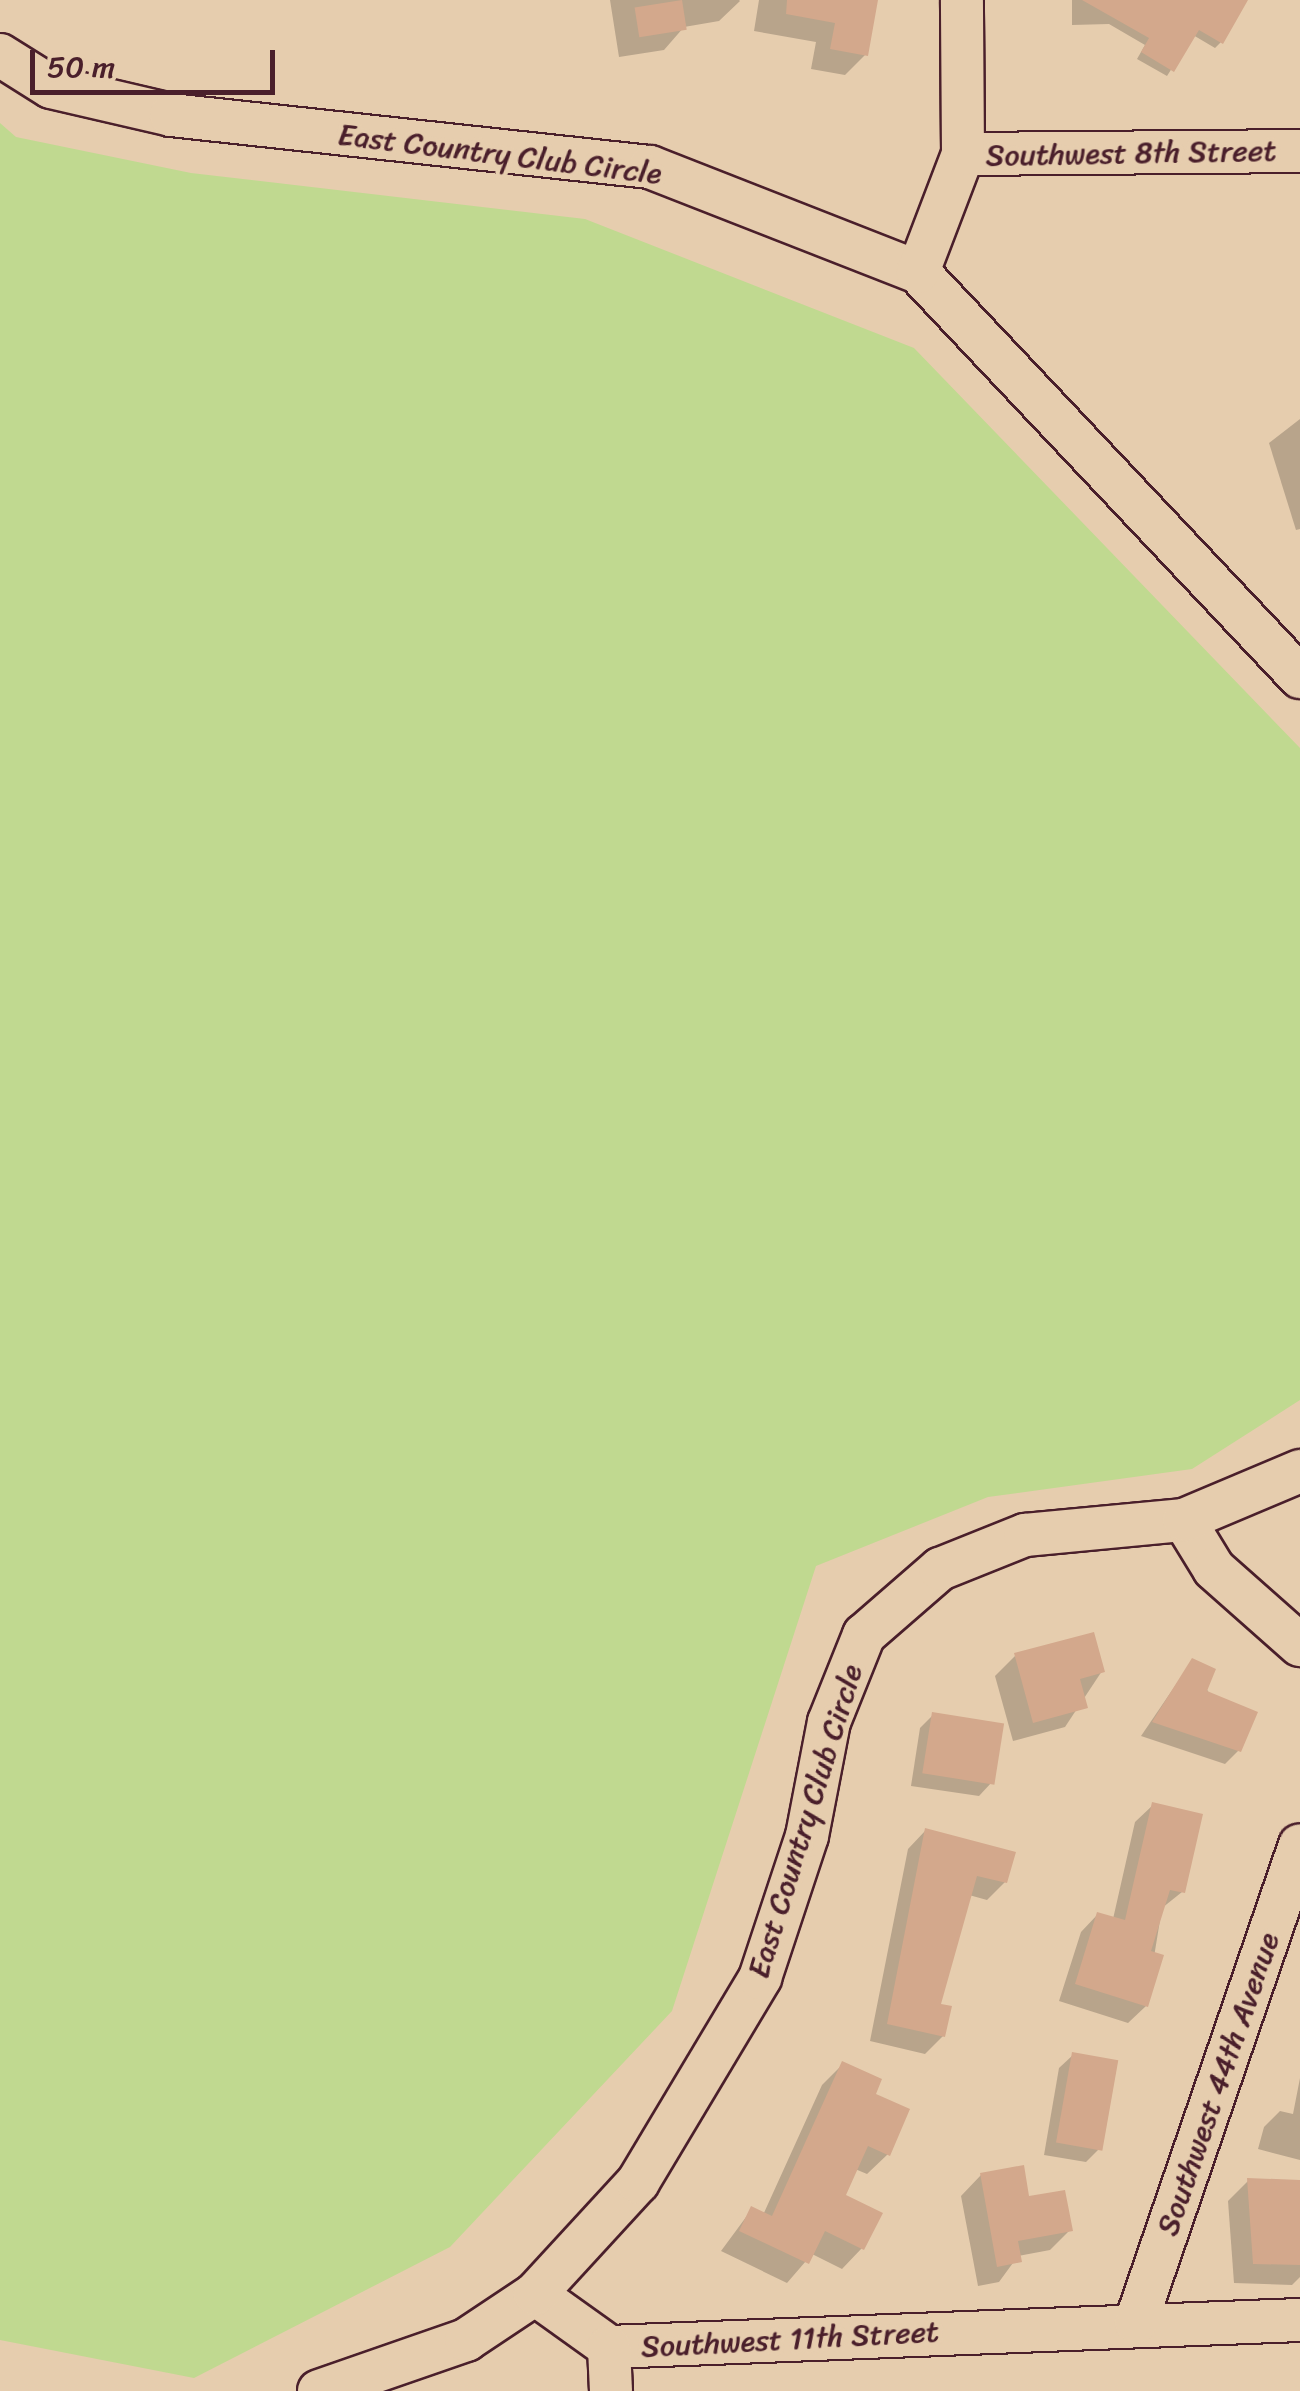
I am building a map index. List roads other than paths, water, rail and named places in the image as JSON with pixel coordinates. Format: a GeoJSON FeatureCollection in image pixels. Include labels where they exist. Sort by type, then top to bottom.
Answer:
{"type":"FeatureCollection","features":[{"type":"Feature","properties":{"kind":"street"},"geometry":{"type":"LineString","coordinates":[[918,272],[962,154],[962,0]]}},
{"type":"Feature","properties":{"kind":"street","name":"East Country Club Circle"},"geometry":{"type":"LineString","coordinates":[[0,55],[51,87],[170,114],[650,168],[918,272],[1300,677]]}},
{"type":"Feature","properties":{"kind":"street","name":"Southwest 8th Street"},"geometry":{"type":"LineString","coordinates":[[962,154],[1300,151]]}},
{"type":"Feature","properties":{"kind":"street","name":"East Country Club Circle"},"geometry":{"type":"LineString","coordinates":[[535,2294],[638,2182],[760,1978],[807,1836],[829,1722],[864,1635],[940,1568],[1025,1535],[1184,1520],[1300,1472]]}},
{"type":"Feature","properties":{"kind":"street"},"geometry":{"type":"LineString","coordinates":[[1184,1520],[1214,1568],[1300,1645]]}},
{"type":"Feature","properties":{"kind":"street","name":"Southwest 44th Avenue"},"geometry":{"type":"LineString","coordinates":[[1136,2322],[1300,1846]]}},
{"type":"Feature","properties":{"kind":"street"},"geometry":{"type":"LineString","coordinates":[[319,2391],[466,2340],[535,2294]]}},
{"type":"Feature","properties":{"kind":"street","name":"Southwest 11th Street"},"geometry":{"type":"LineString","coordinates":[[535,2294],[609,2347],[1136,2322],[1300,2320]]}},
{"type":"Feature","properties":{"kind":"street"},"geometry":{"type":"LineString","coordinates":[[609,2347],[611,2391]]}}]}
